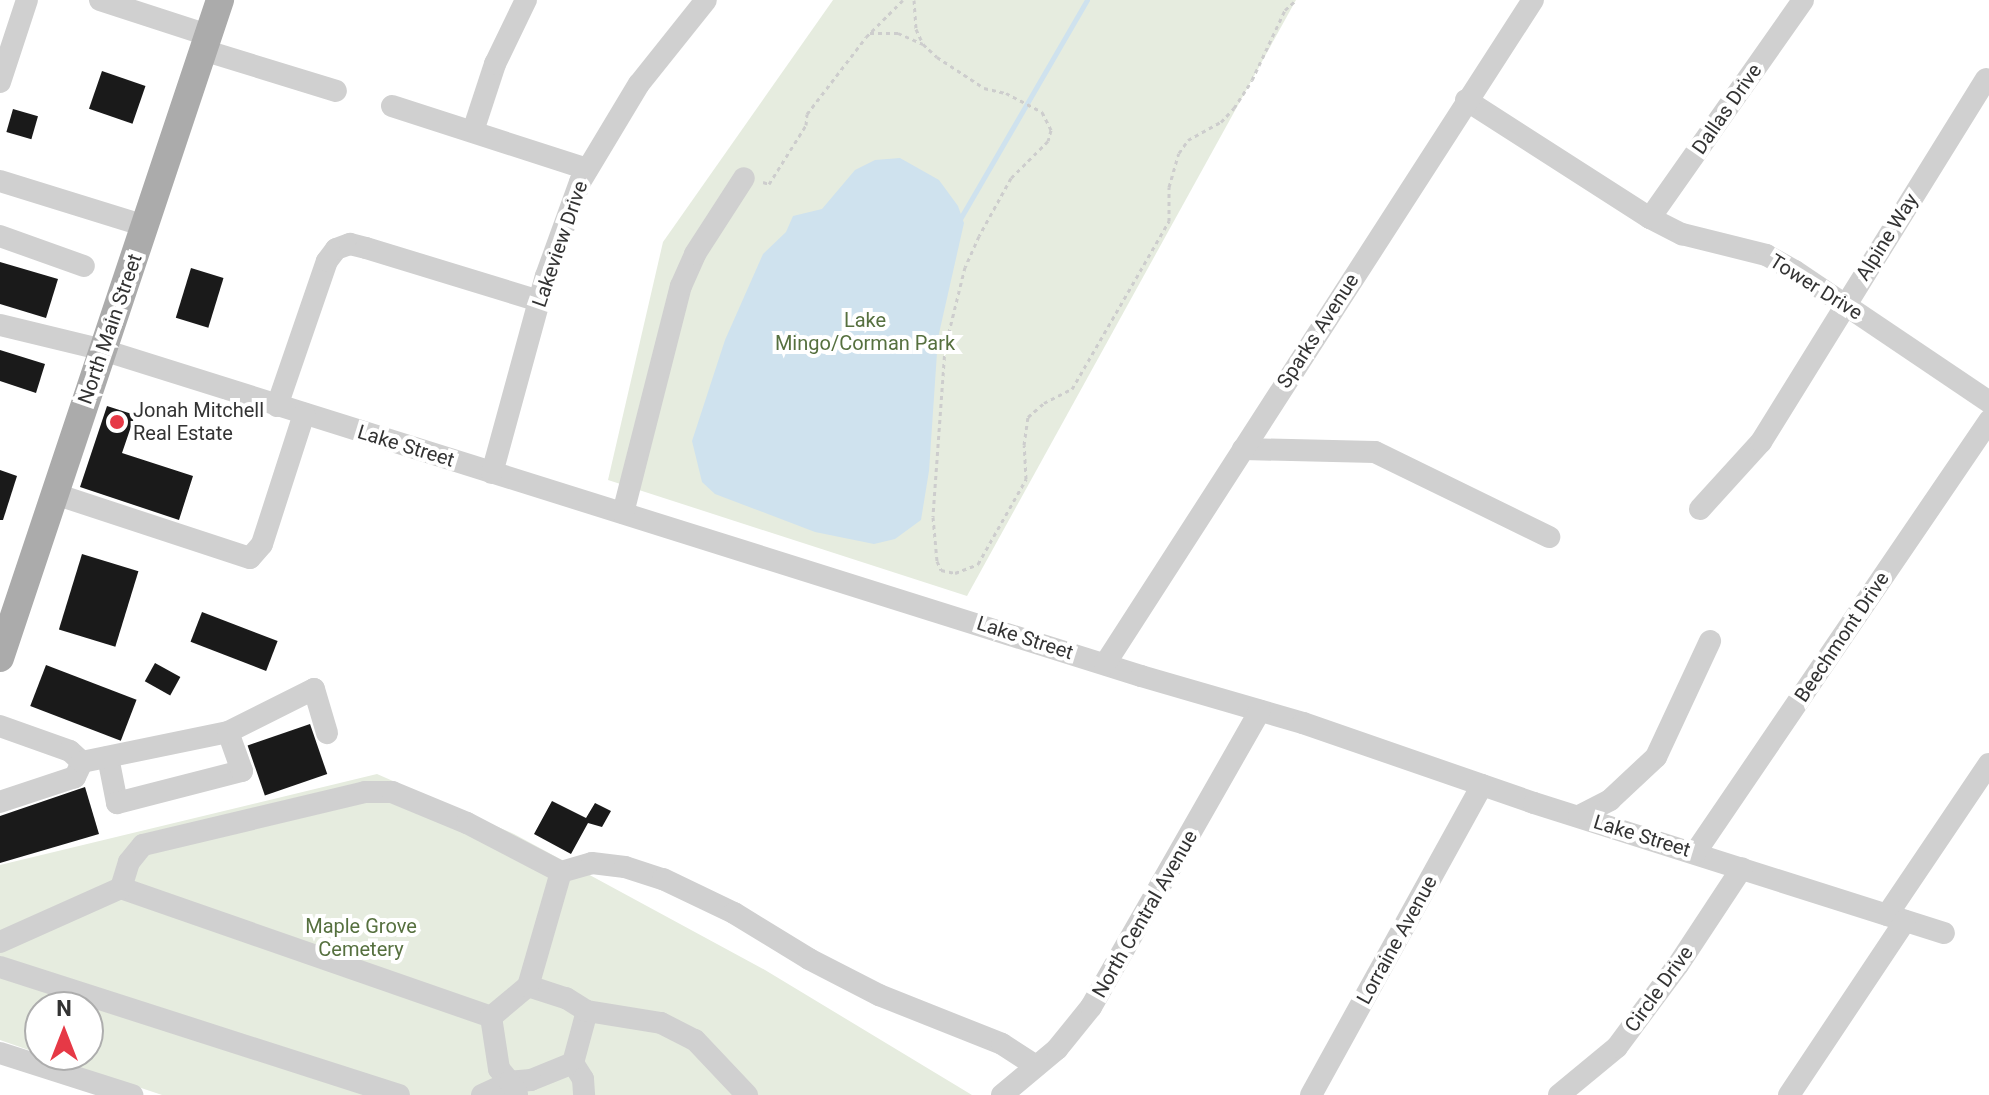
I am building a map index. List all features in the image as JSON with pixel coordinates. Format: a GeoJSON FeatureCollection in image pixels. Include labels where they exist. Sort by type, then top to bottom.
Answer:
{"type":"FeatureCollection","features":[{"type":"Feature","properties":{"kind":"main road","name":"North Main Street"},"geometry":{"type":"LineString","coordinates":[[0,658],[8,610],[55,494],[220,0]]}},
{"type":"Feature","properties":{"kind":"street"},"geometry":{"type":"LineString","coordinates":[[0,82],[27,0]]}},
{"type":"Feature","properties":{"kind":"street"},"geometry":{"type":"LineString","coordinates":[[100,0],[336,91]]}},
{"type":"Feature","properties":{"kind":"street"},"geometry":{"type":"LineString","coordinates":[[473,131],[495,64],[526,0]]}},
{"type":"Feature","properties":{"kind":"street","name":"Lakeview Drive"},"geometry":{"type":"LineString","coordinates":[[492,473],[539,301],[570,204],[587,169],[639,84],[706,0]]}},
{"type":"Feature","properties":{"kind":"street","name":"Sparks Avenue"},"geometry":{"type":"LineString","coordinates":[[1105,664],[1533,0]]}},
{"type":"Feature","properties":{"kind":"street","name":"Dallas Drive"},"geometry":{"type":"LineString","coordinates":[[1650,218],[1803,0]]}},
{"type":"Feature","properties":{"kind":"street","name":"Alpine Way"},"geometry":{"type":"LineString","coordinates":[[1700,509],[1761,442],[1986,79]]}},
{"type":"Feature","properties":{"kind":"street","name":"Tower Drive"},"geometry":{"type":"LineString","coordinates":[[1466,100],[1650,218],[1682,234],[1766,255],[1989,402]]}},
{"type":"Feature","properties":{"kind":"street"},"geometry":{"type":"LineString","coordinates":[[392,106],[587,169]]}},
{"type":"Feature","properties":{"kind":"street"},"geometry":{"type":"LineString","coordinates":[[623,513],[681,286],[695,254],[744,178]]}},
{"type":"Feature","properties":{"kind":"street"},"geometry":{"type":"LineString","coordinates":[[1,185],[145,226]]}},
{"type":"Feature","properties":{"kind":"street"},"geometry":{"type":"LineString","coordinates":[[0,236],[84,266]]}},
{"type":"Feature","properties":{"kind":"street"},"geometry":{"type":"LineString","coordinates":[[277,406],[327,261],[336,249],[350,244],[366,248],[539,301]]}},
{"type":"Feature","properties":{"kind":"street","name":"Lake Street"},"geometry":{"type":"LineString","coordinates":[[0,325],[103,350],[1260,711],[1944,933]]}},
{"type":"Feature","properties":{"kind":"street"},"geometry":{"type":"LineString","coordinates":[[55,494],[250,558],[262,544],[304,414]]}},
{"type":"Feature","properties":{"kind":"street","name":"Beechmont Drive"},"geometry":{"type":"LineString","coordinates":[[1695,853],[1989,421]]}},
{"type":"Feature","properties":{"kind":"street"},"geometry":{"type":"LineString","coordinates":[[1243,449],[1375,452],[1549,537]]}},
{"type":"Feature","properties":{"kind":"street"},"geometry":{"type":"LineString","coordinates":[[1579,816],[1610,800],[1656,757],[1710,641]]}},
{"type":"Feature","properties":{"kind":"street"},"geometry":{"type":"LineString","coordinates":[[82,762],[228,732],[314,689],[327,733]]}},
{"type":"Feature","properties":{"kind":"street","name":"North Central Avenue"},"geometry":{"type":"LineString","coordinates":[[1002,1095],[1069,1036],[1110,977],[1260,711]]}},
{"type":"Feature","properties":{"kind":"street"},"geometry":{"type":"LineString","coordinates":[[0,726],[70,751],[82,762]]}},
{"type":"Feature","properties":{"kind":"street"},"geometry":{"type":"LineString","coordinates":[[108,757],[117,803],[242,771],[228,732]]}},
{"type":"Feature","properties":{"kind":"street"},"geometry":{"type":"LineString","coordinates":[[0,802],[75,777],[82,762]]}},
{"type":"Feature","properties":{"kind":"street"},"geometry":{"type":"LineString","coordinates":[[1789,1095],[1989,764]]}},
{"type":"Feature","properties":{"kind":"street","name":"Lorraine Avenue"},"geometry":{"type":"LineString","coordinates":[[1311,1095],[1482,785]]}},
{"type":"Feature","properties":{"kind":"street"},"geometry":{"type":"LineString","coordinates":[[121,888],[129,862],[143,845],[365,792],[392,792],[467,823],[561,872],[592,863],[625,867],[663,879],[734,913],[809,959],[879,995],[1002,1044],[1036,1066]]}},
{"type":"Feature","properties":{"kind":"street","name":"Circle Drive"},"geometry":{"type":"LineString","coordinates":[[1559,1095],[1617,1047],[1684,956],[1742,868]]}},
{"type":"Feature","properties":{"kind":"street"},"geometry":{"type":"LineString","coordinates":[[491,1017],[528,986],[561,872]]}},
{"type":"Feature","properties":{"kind":"street"},"geometry":{"type":"LineString","coordinates":[[0,942],[121,888],[491,1017]]}},
{"type":"Feature","properties":{"kind":"street"},"geometry":{"type":"LineString","coordinates":[[0,967],[399,1095]]}},
{"type":"Feature","properties":{"kind":"street"},"geometry":{"type":"LineString","coordinates":[[528,986],[548,990],[587,1011],[661,1023],[695,1040],[747,1095]]}},
{"type":"Feature","properties":{"kind":"street"},"geometry":{"type":"LineString","coordinates":[[584,1095],[583,1079],[573,1063],[587,1011]]}},
{"type":"Feature","properties":{"kind":"street"},"geometry":{"type":"LineString","coordinates":[[491,1017],[499,1069],[514,1089]]}},
{"type":"Feature","properties":{"kind":"street"},"geometry":{"type":"LineString","coordinates":[[0,1053],[118,1093]]}},
{"type":"Feature","properties":{"kind":"street"},"geometry":{"type":"LineString","coordinates":[[482,1095],[514,1089],[573,1063]]}},
{"type":"Feature","properties":{"kind":"street"},"geometry":{"type":"LineString","coordinates":[[724,1068],[736,1095]]}},
{"type":"Feature","properties":{"kind":"path"},"geometry":{"type":"LineString","coordinates":[[744,178],[769,184],[806,125],[807,114],[870,33],[903,0]]}},
{"type":"Feature","properties":{"kind":"path"},"geometry":{"type":"LineString","coordinates":[[914,0],[916,29],[923,44]]}},
{"type":"Feature","properties":{"kind":"path"},"geometry":{"type":"LineString","coordinates":[[870,33],[898,33],[923,44],[968,80],[1041,111],[1050,126],[1048,141],[1011,178],[985,223],[965,267],[945,348],[933,517],[937,561],[941,570],[955,573],[978,564],[1026,479],[1024,445],[1028,417],[1044,403],[1072,389],[1169,221],[1169,187],[1179,153],[1188,140],[1221,122],[1234,108],[1252,80],[1285,10],[1296,0]]}},
{"type":"Feature","properties":{"kind":"green space","name":"Lake Mingo/Corman Park"},"geometry":{"type":"Polygon","coordinates":[[[833,0],[1296,0],[967,596],[608,480],[663,242],[833,0]]]}},
{"type":"Feature","properties":{"kind":"green space","name":"Maple Grove Cemetery"},"geometry":{"type":"Polygon","coordinates":[[[377,774],[514,834],[765,970],[972,1095],[162,1095],[91,1071],[104,1071],[104,991],[24,991],[24,1048],[0,1040],[0,865],[377,774]]]}},
{"type":"Feature","properties":{"kind":"water"},"geometry":{"type":"Polygon","coordinates":[[[900,158],[939,180],[958,206],[964,223],[938,338],[929,471],[921,520],[895,539],[874,544],[815,532],[715,494],[702,482],[692,441],[725,340],[763,254],[786,232],[793,216],[822,209],[855,170],[875,160],[900,158]]]}},
{"type":"Feature","properties":{"kind":"building"},"geometry":{"type":"Polygon","coordinates":[[[102,71],[145,86],[132,124],[89,109],[102,71]]]}},
{"type":"Feature","properties":{"kind":"building"},"geometry":{"type":"Polygon","coordinates":[[[13,109],[38,116],[31,139],[6,132],[13,109]]]}},
{"type":"Feature","properties":{"kind":"building"},"geometry":{"type":"Polygon","coordinates":[[[0,262],[58,279],[46,318],[0,304],[0,262]]]}},
{"type":"Feature","properties":{"kind":"building"},"geometry":{"type":"Polygon","coordinates":[[[191,268],[224,278],[208,328],[176,318],[191,268]]]}},
{"type":"Feature","properties":{"kind":"building"},"geometry":{"type":"Polygon","coordinates":[[[0,350],[45,364],[36,393],[0,381],[0,350]]]}},
{"type":"Feature","properties":{"kind":"building"},"geometry":{"type":"Polygon","coordinates":[[[107,406],[135,415],[122,453],[193,476],[179,520],[80,487],[107,406]]]}},
{"type":"Feature","properties":{"kind":"building"},"geometry":{"type":"Polygon","coordinates":[[[0,470],[17,476],[3,520],[0,520],[0,470]]]}},
{"type":"Feature","properties":{"kind":"building"},"geometry":{"type":"Polygon","coordinates":[[[82,554],[138,571],[115,647],[59,630],[82,554]]]}},
{"type":"Feature","properties":{"kind":"building"},"geometry":{"type":"Polygon","coordinates":[[[202,612],[278,641],[266,671],[191,642],[202,612]]]}},
{"type":"Feature","properties":{"kind":"building"},"geometry":{"type":"Polygon","coordinates":[[[155,663],[180,677],[170,695],[145,681],[155,663]]]}},
{"type":"Feature","properties":{"kind":"building"},"geometry":{"type":"Polygon","coordinates":[[[46,665],[137,700],[121,741],[30,706],[46,665]]]}},
{"type":"Feature","properties":{"kind":"building"},"geometry":{"type":"Polygon","coordinates":[[[310,724],[327,774],[265,796],[248,745],[310,724]]]}},
{"type":"Feature","properties":{"kind":"building"},"geometry":{"type":"Polygon","coordinates":[[[85,787],[99,834],[0,863],[0,816],[85,787]]]}},
{"type":"Feature","properties":{"kind":"building"},"geometry":{"type":"Polygon","coordinates":[[[552,801],[586,818],[595,803],[611,811],[602,827],[588,823],[571,854],[534,834],[552,801]]]}},
{"type":"Feature","properties":{"kind":"waterway"},"geometry":{"type":"LineString","coordinates":[[960,219],[1087,0]]}},
{"type":"Feature","properties":{"kind":"place","name":"Jonah Mitchell Real Estate"},"geometry":{"type":"Point","coordinates":[117,422]}}]}
